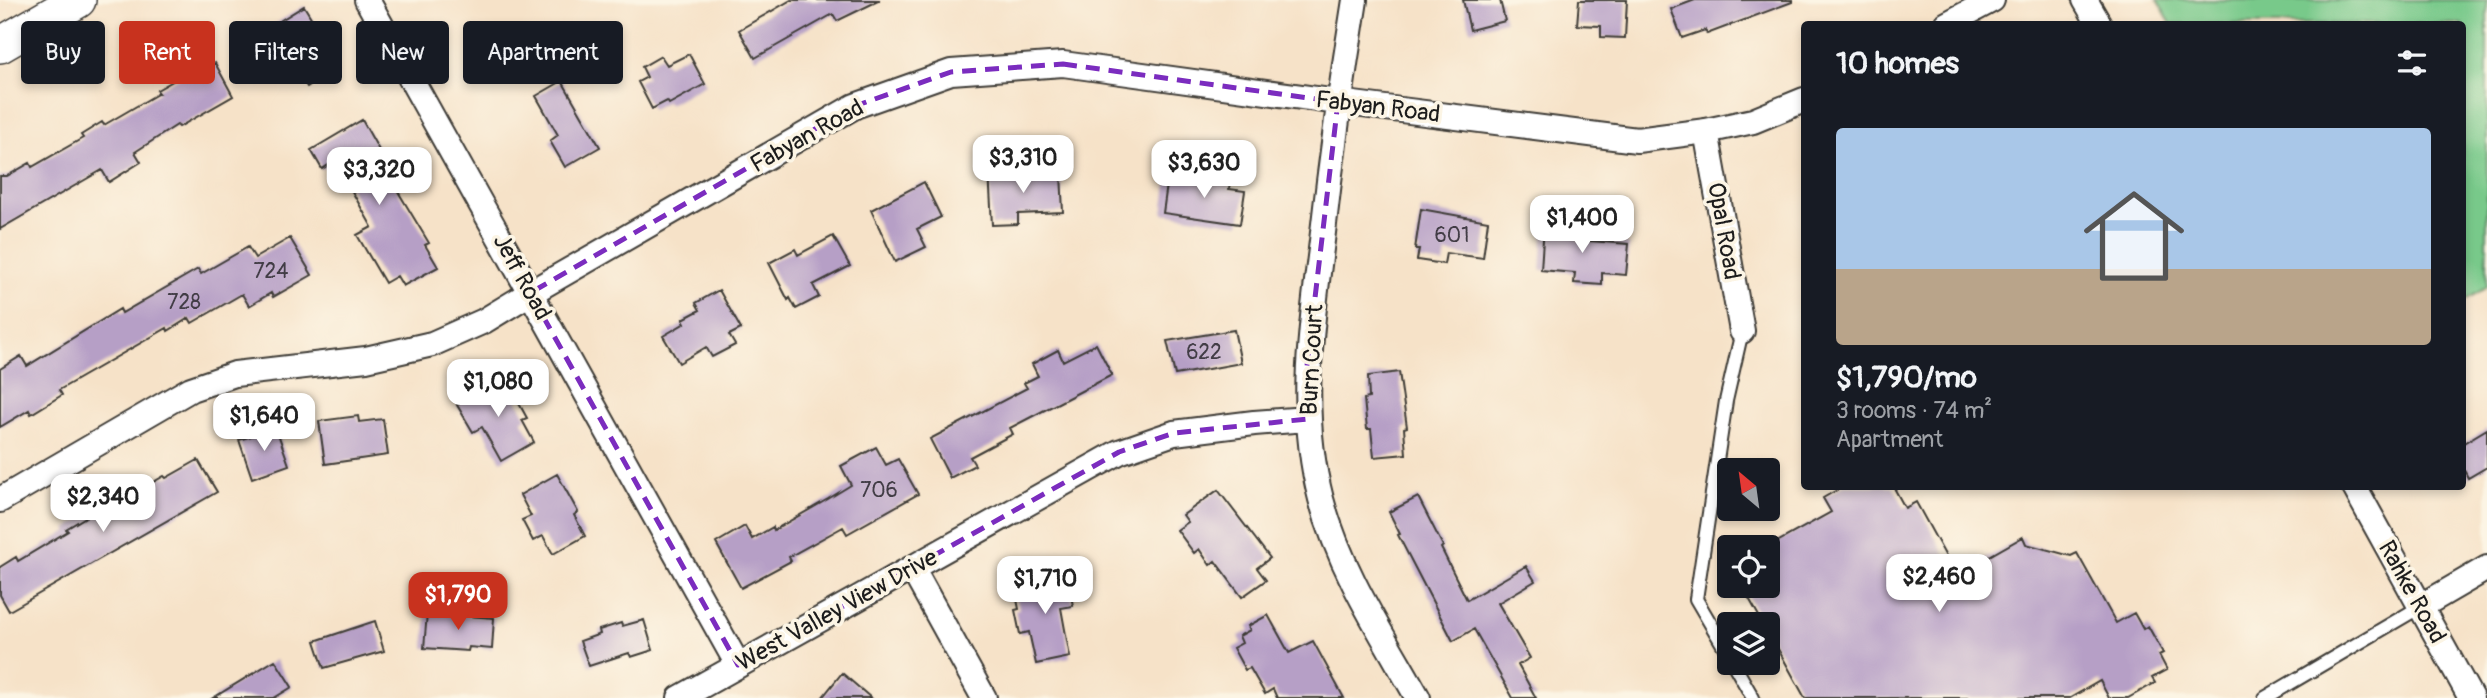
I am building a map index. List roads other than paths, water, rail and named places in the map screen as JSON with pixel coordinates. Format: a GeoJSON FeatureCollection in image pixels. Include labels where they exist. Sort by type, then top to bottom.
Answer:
{"type":"FeatureCollection","features":[{"type":"Feature","properties":{"kind":"main road"},"geometry":{"type":"LineString","coordinates":[[0,45],[78,0]]}},
{"type":"Feature","properties":{"kind":"street","name":"Jeff Road"},"geometry":{"type":"LineString","coordinates":[[367,0],[738,665]]}},
{"type":"Feature","properties":{"kind":"street","name":"Burn Court"},"geometry":{"type":"LineString","coordinates":[[1355,0],[1338,102],[1307,366],[1307,419],[1321,499],[1349,575],[1418,698]]}},
{"type":"Feature","properties":{"kind":"street"},"geometry":{"type":"LineString","coordinates":[[1954,21],[1992,0]]}},
{"type":"Feature","properties":{"kind":"street"},"geometry":{"type":"LineString","coordinates":[[2085,0],[2097,21]]}},
{"type":"Feature","properties":{"kind":"street","name":"Fabyan Road"},"geometry":{"type":"LineString","coordinates":[[0,500],[191,389],[235,373],[366,359],[432,344],[484,321],[855,106],[951,72],[1063,64],[1637,140],[1706,131],[1753,121],[1801,101]]}},
{"type":"Feature","properties":{"kind":"street","name":"Opal Road"},"geometry":{"type":"LineString","coordinates":[[1706,131],[1742,331]]}},
{"type":"Feature","properties":{"kind":"street","name":"West Valley View Drive"},"geometry":{"type":"LineString","coordinates":[[681,698],[1119,452],[1174,433],[1254,422],[1307,419]]}},
{"type":"Feature","properties":{"kind":"street","name":"Rahke Road"},"geometry":{"type":"LineString","coordinates":[[2356,490],[2472,698]]}},
{"type":"Feature","properties":{"kind":"street"},"geometry":{"type":"LineString","coordinates":[[912,568],[984,698]]}},
{"type":"Feature","properties":{"kind":"street"},"geometry":{"type":"LineString","coordinates":[[2420,607],[2487,568]]}},
{"type":"Feature","properties":{"kind":"lane"},"geometry":{"type":"LineString","coordinates":[[1717,634],[1696,598],[1726,401],[1742,331]]}},
{"type":"Feature","properties":{"kind":"lane"},"geometry":{"type":"LineString","coordinates":[[2265,698],[2420,607]]}},
{"type":"Feature","properties":{"kind":"lane"},"geometry":{"type":"LineString","coordinates":[[1741,675],[1753,698]]}}]}
